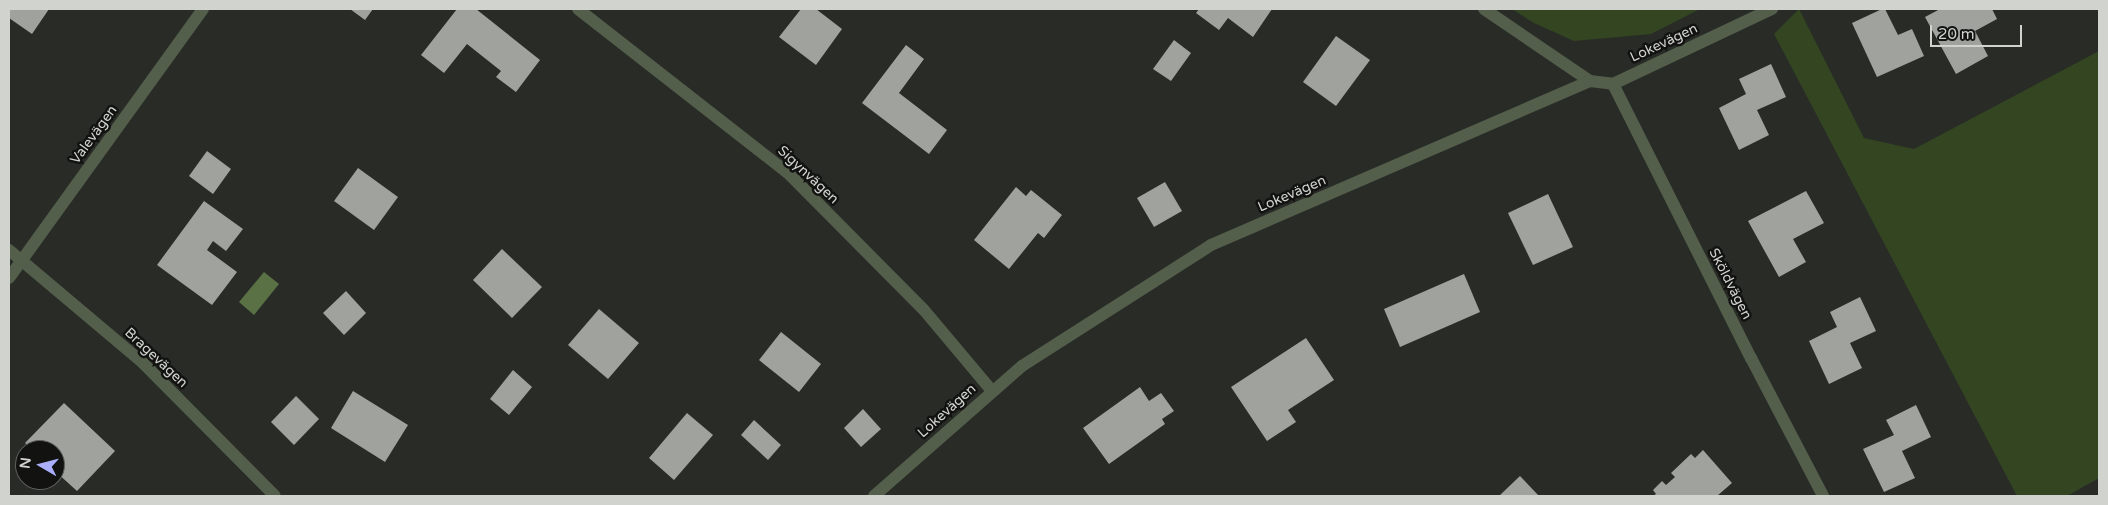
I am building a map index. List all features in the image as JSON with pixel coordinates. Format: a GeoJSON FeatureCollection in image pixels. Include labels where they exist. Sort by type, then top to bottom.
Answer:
{"type":"FeatureCollection","features":[{"type":"Feature","properties":{"kind":"street","name":"Valevägen"},"geometry":{"type":"LineString","coordinates":[[9,278],[203,9]]}},
{"type":"Feature","properties":{"kind":"street","name":"Sigynvägen"},"geometry":{"type":"LineString","coordinates":[[578,9],[787,172],[924,310],[992,391]]}},
{"type":"Feature","properties":{"kind":"street"},"geometry":{"type":"LineString","coordinates":[[1484,9],[1590,81],[1613,84]]}},
{"type":"Feature","properties":{"kind":"street","name":"Lokevägen"},"geometry":{"type":"LineString","coordinates":[[1613,84],[1772,9]]}},
{"type":"Feature","properties":{"kind":"street","name":"Lokevägen"},"geometry":{"type":"LineString","coordinates":[[874,496],[992,391],[1037,356],[1211,245],[1590,81]]}},
{"type":"Feature","properties":{"kind":"street","name":"Sköldvägen"},"geometry":{"type":"LineString","coordinates":[[1613,84],[1750,358],[1823,496]]}},
{"type":"Feature","properties":{"kind":"street","name":"Bragevägen"},"geometry":{"type":"LineString","coordinates":[[9,250],[143,363],[276,496]]}},
{"type":"Feature","properties":{"kind":"shaded area"},"geometry":{"type":"Polygon","coordinates":[[[1512,9],[1700,9],[1651,34],[1574,41],[1534,23],[1512,9]]]}},
{"type":"Feature","properties":{"kind":"shaded area"},"geometry":{"type":"Polygon","coordinates":[[[1799,9],[1864,138],[1914,149],[2099,51],[2099,478],[2067,496],[2017,496],[1774,34],[1799,9]]]}},
{"type":"Feature","properties":{"kind":"shaded area"},"geometry":{"type":"Polygon","coordinates":[[[264,272],[279,284],[254,315],[239,302],[264,272]]]}},
{"type":"Feature","properties":{"kind":"building"},"geometry":{"type":"Polygon","coordinates":[[[9,9],[49,9],[32,34],[9,18],[9,9]]]}},
{"type":"Feature","properties":{"kind":"building"},"geometry":{"type":"Polygon","coordinates":[[[350,9],[373,9],[365,20],[350,9]]]}},
{"type":"Feature","properties":{"kind":"building"},"geometry":{"type":"Polygon","coordinates":[[[457,9],[476,9],[540,60],[516,92],[496,77],[501,71],[467,44],[444,73],[421,55],[457,9]]]}},
{"type":"Feature","properties":{"kind":"building"},"geometry":{"type":"Polygon","coordinates":[[[801,9],[816,9],[842,29],[816,65],[779,37],[801,9]]]}},
{"type":"Feature","properties":{"kind":"building"},"geometry":{"type":"Polygon","coordinates":[[[1199,9],[1272,9],[1253,37],[1228,18],[1219,30],[1196,13],[1199,9]]]}},
{"type":"Feature","properties":{"kind":"building"},"geometry":{"type":"Polygon","coordinates":[[[1885,9],[1898,35],[1912,29],[1924,56],[1877,77],[1852,23],[1885,9]]]}},
{"type":"Feature","properties":{"kind":"building"},"geometry":{"type":"Polygon","coordinates":[[[1940,9],[1992,9],[1997,19],[1975,31],[1988,56],[1956,74],[1925,17],[1940,9]]]}},
{"type":"Feature","properties":{"kind":"building"},"geometry":{"type":"Polygon","coordinates":[[[1336,36],[1370,60],[1336,106],[1303,82],[1336,36]]]}},
{"type":"Feature","properties":{"kind":"building"},"geometry":{"type":"Polygon","coordinates":[[[1174,40],[1191,53],[1171,81],[1153,69],[1174,40]]]}},
{"type":"Feature","properties":{"kind":"building"},"geometry":{"type":"Polygon","coordinates":[[[906,45],[924,59],[899,93],[947,130],[929,154],[862,103],[906,45]]]}},
{"type":"Feature","properties":{"kind":"building"},"geometry":{"type":"Polygon","coordinates":[[[1771,64],[1786,97],[1757,110],[1769,135],[1739,150],[1719,108],[1746,94],[1739,79],[1771,64]]]}},
{"type":"Feature","properties":{"kind":"building"},"geometry":{"type":"Polygon","coordinates":[[[207,151],[231,169],[213,194],[189,176],[207,151]]]}},
{"type":"Feature","properties":{"kind":"building"},"geometry":{"type":"Polygon","coordinates":[[[358,168],[398,197],[374,230],[334,201],[358,168]]]}},
{"type":"Feature","properties":{"kind":"building"},"geometry":{"type":"Polygon","coordinates":[[[1165,182],[1182,211],[1154,227],[1137,198],[1165,182]]]}},
{"type":"Feature","properties":{"kind":"building"},"geometry":{"type":"Polygon","coordinates":[[[1016,187],[1026,196],[1031,190],[1062,215],[1044,238],[1038,233],[1009,269],[974,240],[1016,187]]]}},
{"type":"Feature","properties":{"kind":"building"},"geometry":{"type":"Polygon","coordinates":[[[1806,191],[1824,223],[1793,239],[1806,262],[1779,277],[1748,221],[1806,191]]]}},
{"type":"Feature","properties":{"kind":"building"},"geometry":{"type":"Polygon","coordinates":[[[1548,194],[1573,247],[1533,265],[1508,213],[1548,194]]]}},
{"type":"Feature","properties":{"kind":"building"},"geometry":{"type":"Polygon","coordinates":[[[204,201],[243,229],[226,251],[213,241],[207,250],[237,272],[212,305],[157,265],[204,201]]]}},
{"type":"Feature","properties":{"kind":"building"},"geometry":{"type":"Polygon","coordinates":[[[502,249],[542,287],[512,318],[473,280],[502,249]]]}},
{"type":"Feature","properties":{"kind":"building"},"geometry":{"type":"Polygon","coordinates":[[[1464,274],[1480,312],[1400,347],[1384,309],[1464,274]]]}},
{"type":"Feature","properties":{"kind":"building"},"geometry":{"type":"Polygon","coordinates":[[[346,291],[366,313],[344,335],[323,313],[346,291]]]}},
{"type":"Feature","properties":{"kind":"building"},"geometry":{"type":"Polygon","coordinates":[[[1860,297],[1876,331],[1850,343],[1862,368],[1829,384],[1809,341],[1837,327],[1830,312],[1860,297]]]}},
{"type":"Feature","properties":{"kind":"building"},"geometry":{"type":"Polygon","coordinates":[[[599,309],[639,343],[608,379],[568,345],[599,309]]]}},
{"type":"Feature","properties":{"kind":"building"},"geometry":{"type":"Polygon","coordinates":[[[781,332],[821,364],[799,392],[759,360],[781,332]]]}},
{"type":"Feature","properties":{"kind":"building"},"geometry":{"type":"Polygon","coordinates":[[[1306,338],[1334,380],[1288,410],[1296,422],[1267,441],[1231,387],[1306,338]]]}},
{"type":"Feature","properties":{"kind":"building"},"geometry":{"type":"Polygon","coordinates":[[[513,370],[532,387],[509,415],[490,399],[513,370]]]}},
{"type":"Feature","properties":{"kind":"building"},"geometry":{"type":"Polygon","coordinates":[[[1140,387],[1149,401],[1161,393],[1174,411],[1162,419],[1165,424],[1109,464],[1083,428],[1140,387]]]}},
{"type":"Feature","properties":{"kind":"building"},"geometry":{"type":"Polygon","coordinates":[[[353,391],[408,425],[385,462],[331,428],[353,391]]]}},
{"type":"Feature","properties":{"kind":"building"},"geometry":{"type":"Polygon","coordinates":[[[296,396],[319,419],[294,445],[271,422],[296,396]]]}},
{"type":"Feature","properties":{"kind":"building"},"geometry":{"type":"Polygon","coordinates":[[[64,403],[115,451],[77,491],[65,480],[65,440],[28,440],[64,403]]]}},
{"type":"Feature","properties":{"kind":"building"},"geometry":{"type":"Polygon","coordinates":[[[1916,405],[1931,437],[1902,451],[1915,478],[1884,492],[1863,449],[1894,435],[1886,420],[1916,405]]]}},
{"type":"Feature","properties":{"kind":"building"},"geometry":{"type":"Polygon","coordinates":[[[863,409],[881,429],[861,447],[844,428],[863,409]]]}},
{"type":"Feature","properties":{"kind":"building"},"geometry":{"type":"Polygon","coordinates":[[[687,413],[713,435],[674,480],[649,458],[687,413]]]}},
{"type":"Feature","properties":{"kind":"building"},"geometry":{"type":"Polygon","coordinates":[[[754,420],[781,445],[768,460],[741,435],[754,420]]]}},
{"type":"Feature","properties":{"kind":"building"},"geometry":{"type":"Polygon","coordinates":[[[1703,450],[1732,483],[1717,496],[1653,496],[1656,494],[1653,490],[1662,481],[1666,485],[1675,477],[1671,473],[1691,454],[1695,458],[1703,450]]]}},
{"type":"Feature","properties":{"kind":"building"},"geometry":{"type":"Polygon","coordinates":[[[1520,476],[1539,496],[1499,496],[1520,476]]]}}]}
